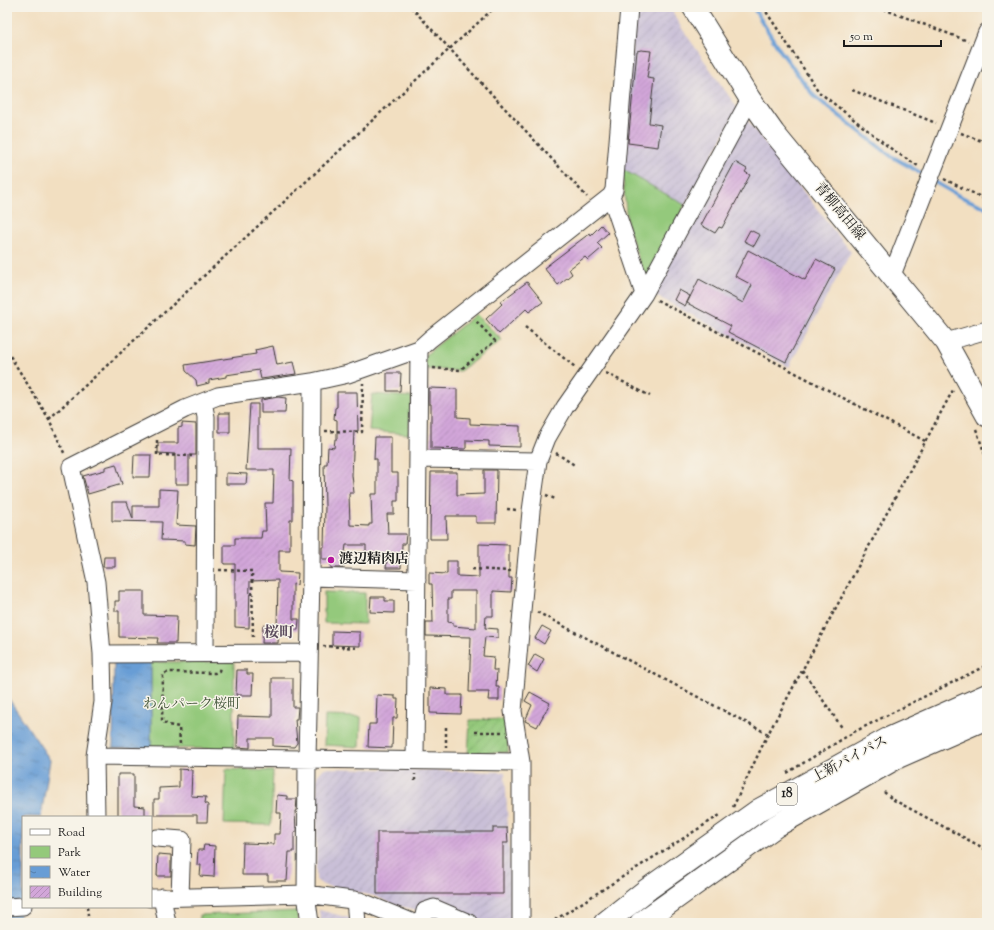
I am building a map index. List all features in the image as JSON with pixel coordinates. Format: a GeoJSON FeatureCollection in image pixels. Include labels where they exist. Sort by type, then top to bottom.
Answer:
{"type":"FeatureCollection","features":[{"type":"Feature","properties":{"kind":"highway","name":"上新バイパス"},"geometry":{"type":"LineString","coordinates":[[605,923],[648,889],[759,810],[888,739],[987,695]]}},
{"type":"Feature","properties":{"kind":"highway","name":"上新バイパス"},"geometry":{"type":"LineString","coordinates":[[641,923],[776,826],[898,756],[987,718]]}},
{"type":"Feature","properties":{"kind":"main road","name":"青柳高田線"},"geometry":{"type":"LineString","coordinates":[[693,7],[750,99],[774,133],[946,342],[987,416]]}},
{"type":"Feature","properties":{"kind":"street"},"geometry":{"type":"LineString","coordinates":[[96,816],[95,756],[103,702],[102,654],[96,582],[71,467],[156,424],[218,396],[312,382],[419,357],[465,311],[611,196],[614,190],[629,7]]}},
{"type":"Feature","properties":{"kind":"street"},"geometry":{"type":"LineString","coordinates":[[892,275],[933,174],[984,39]]}},
{"type":"Feature","properties":{"kind":"street"},"geometry":{"type":"LineString","coordinates":[[521,923],[521,762],[513,711],[538,461],[544,445],[565,408],[644,294],[750,99]]}},
{"type":"Feature","properties":{"kind":"street"},"geometry":{"type":"LineString","coordinates":[[611,196],[644,294]]}},
{"type":"Feature","properties":{"kind":"street"},"geometry":{"type":"LineString","coordinates":[[946,342],[987,330]]}},
{"type":"Feature","properties":{"kind":"street"},"geometry":{"type":"LineString","coordinates":[[415,760],[419,357]]}},
{"type":"Feature","properties":{"kind":"street"},"geometry":{"type":"LineString","coordinates":[[310,923],[306,894],[311,576],[312,382]]}},
{"type":"Feature","properties":{"kind":"street"},"geometry":{"type":"LineString","coordinates":[[203,402],[206,417],[205,570],[212,652]]}},
{"type":"Feature","properties":{"kind":"street"},"geometry":{"type":"LineString","coordinates":[[419,459],[538,461]]}},
{"type":"Feature","properties":{"kind":"street"},"geometry":{"type":"LineString","coordinates":[[311,576],[417,580]]}},
{"type":"Feature","properties":{"kind":"street"},"geometry":{"type":"LineString","coordinates":[[102,654],[253,652],[309,649]]}},
{"type":"Feature","properties":{"kind":"street"},"geometry":{"type":"LineString","coordinates":[[95,756],[521,762]]}},
{"type":"Feature","properties":{"kind":"street"},"geometry":{"type":"LineString","coordinates":[[162,842],[182,840],[180,896]]}},
{"type":"Feature","properties":{"kind":"street"},"geometry":{"type":"LineString","coordinates":[[167,923],[157,898],[180,896],[306,894],[355,900],[391,912],[414,923]]}},
{"type":"Feature","properties":{"kind":"street"},"geometry":{"type":"LineString","coordinates":[[355,900],[357,923]]}},
{"type":"Feature","properties":{"kind":"street"},"geometry":{"type":"LineString","coordinates":[[7,907],[22,906]]}},
{"type":"Feature","properties":{"kind":"street"},"geometry":{"type":"LineString","coordinates":[[422,923],[425,911],[434,908],[469,923]]}},
{"type":"Feature","properties":{"kind":"path"},"geometry":{"type":"LineString","coordinates":[[411,7],[581,191]]}},
{"type":"Feature","properties":{"kind":"path"},"geometry":{"type":"LineString","coordinates":[[48,419],[495,7]]}},
{"type":"Feature","properties":{"kind":"path"},"geometry":{"type":"LineString","coordinates":[[763,7],[819,92],[894,151],[933,174],[987,200]]}},
{"type":"Feature","properties":{"kind":"path"},"geometry":{"type":"LineString","coordinates":[[878,7],[984,39]]}},
{"type":"Feature","properties":{"kind":"path"},"geometry":{"type":"LineString","coordinates":[[852,90],[987,143]]}},
{"type":"Feature","properties":{"kind":"path"},"geometry":{"type":"LineString","coordinates":[[644,294],[925,441]]}},
{"type":"Feature","properties":{"kind":"path"},"geometry":{"type":"LineString","coordinates":[[419,357],[427,368],[460,370],[496,341],[465,311]]}},
{"type":"Feature","properties":{"kind":"path"},"geometry":{"type":"LineString","coordinates":[[525,327],[590,371],[650,396]]}},
{"type":"Feature","properties":{"kind":"path"},"geometry":{"type":"LineString","coordinates":[[7,351],[48,419],[71,467]]}},
{"type":"Feature","properties":{"kind":"path"},"geometry":{"type":"LineString","coordinates":[[312,431],[362,432],[363,369]]}},
{"type":"Feature","properties":{"kind":"path"},"geometry":{"type":"LineString","coordinates":[[733,807],[768,734],[963,372]]}},
{"type":"Feature","properties":{"kind":"path"},"geometry":{"type":"LineString","coordinates":[[156,424],[157,455],[206,456]]}},
{"type":"Feature","properties":{"kind":"path"},"geometry":{"type":"LineString","coordinates":[[544,445],[576,466]]}},
{"type":"Feature","properties":{"kind":"path"},"geometry":{"type":"LineString","coordinates":[[472,569],[526,572]]}},
{"type":"Feature","properties":{"kind":"path"},"geometry":{"type":"LineString","coordinates":[[205,570],[252,571],[253,652]]}},
{"type":"Feature","properties":{"kind":"path"},"geometry":{"type":"LineString","coordinates":[[535,612],[768,734]]}},
{"type":"Feature","properties":{"kind":"path"},"geometry":{"type":"LineString","coordinates":[[309,649],[359,648]]}},
{"type":"Feature","properties":{"kind":"path"},"geometry":{"type":"LineString","coordinates":[[179,757],[179,727],[168,725],[162,721],[163,675],[168,672],[219,671],[220,668],[212,652]]}},
{"type":"Feature","properties":{"kind":"path"},"geometry":{"type":"LineString","coordinates":[[780,778],[854,732],[987,665]]}},
{"type":"Feature","properties":{"kind":"path"},"geometry":{"type":"LineString","coordinates":[[802,670],[843,728]]}},
{"type":"Feature","properties":{"kind":"path"},"geometry":{"type":"LineString","coordinates":[[445,760],[446,725]]}},
{"type":"Feature","properties":{"kind":"path"},"geometry":{"type":"LineString","coordinates":[[475,732],[516,732]]}},
{"type":"Feature","properties":{"kind":"path"},"geometry":{"type":"LineString","coordinates":[[884,792],[892,799],[987,850]]}},
{"type":"Feature","properties":{"kind":"path"},"geometry":{"type":"LineString","coordinates":[[550,923],[740,802]]}},
{"type":"Feature","properties":{"kind":"path"},"geometry":{"type":"LineString","coordinates":[[87,908],[89,923]]}},
{"type":"Feature","properties":{"kind":"shaded area"},"geometry":{"type":"Polygon","coordinates":[[[635,7],[670,7],[681,27],[738,109],[685,205],[622,169],[635,7]]]}},
{"type":"Feature","properties":{"kind":"shaded area"},"geometry":{"type":"Polygon","coordinates":[[[745,117],[851,252],[789,367],[651,293],[745,117]]]}},
{"type":"Feature","properties":{"kind":"shaded area"},"geometry":{"type":"Polygon","coordinates":[[[324,768],[505,772],[513,923],[481,923],[431,900],[417,910],[395,905],[374,896],[323,885],[316,880],[317,776],[324,768]]]}},
{"type":"Feature","properties":{"kind":"shaded area"},"geometry":{"type":"Polygon","coordinates":[[[319,910],[369,923],[321,923],[319,910]]]}},
{"type":"Feature","properties":{"kind":"green space"},"geometry":{"type":"Polygon","coordinates":[[[622,169],[685,205],[645,281],[627,222],[622,169]]]}},
{"type":"Feature","properties":{"kind":"green space"},"geometry":{"type":"Polygon","coordinates":[[[476,314],[502,340],[460,371],[426,369],[424,356],[476,314]]]}},
{"type":"Feature","properties":{"kind":"green space"},"geometry":{"type":"Polygon","coordinates":[[[372,394],[412,397],[409,434],[369,431],[372,394]]]}},
{"type":"Feature","properties":{"kind":"green space"},"geometry":{"type":"Polygon","coordinates":[[[324,592],[365,593],[365,624],[324,623],[324,592]]]}},
{"type":"Feature","properties":{"kind":"green space","name":"わんパーク桜町"},"geometry":{"type":"Polygon","coordinates":[[[151,662],[234,662],[234,749],[151,748],[151,662]]]}},
{"type":"Feature","properties":{"kind":"green space"},"geometry":{"type":"Polygon","coordinates":[[[325,716],[361,717],[360,747],[324,745],[325,716]]]}},
{"type":"Feature","properties":{"kind":"green space"},"geometry":{"type":"Polygon","coordinates":[[[508,719],[508,752],[468,754],[470,720],[508,719]]]}},
{"type":"Feature","properties":{"kind":"green space"},"geometry":{"type":"Polygon","coordinates":[[[226,769],[273,771],[271,825],[224,824],[226,769]]]}},
{"type":"Feature","properties":{"kind":"green space"},"geometry":{"type":"Polygon","coordinates":[[[297,911],[298,923],[199,923],[199,915],[297,911]]]}},
{"type":"Feature","properties":{"kind":"water"},"geometry":{"type":"Polygon","coordinates":[[[114,662],[151,662],[151,748],[113,748],[114,662]]]}},
{"type":"Feature","properties":{"kind":"water"},"geometry":{"type":"Polygon","coordinates":[[[7,696],[50,760],[41,816],[22,816],[22,908],[18,923],[7,923],[7,696]]]}},
{"type":"Feature","properties":{"kind":"building"},"geometry":{"type":"Polygon","coordinates":[[[637,51],[651,51],[647,78],[654,79],[649,123],[661,125],[658,147],[628,143],[637,51]]]}},
{"type":"Feature","properties":{"kind":"building"},"geometry":{"type":"Polygon","coordinates":[[[735,162],[747,169],[745,172],[750,175],[722,228],[719,227],[715,233],[701,225],[735,162]]]}},
{"type":"Feature","properties":{"kind":"building"},"geometry":{"type":"Polygon","coordinates":[[[601,225],[608,233],[597,243],[602,248],[588,260],[585,257],[569,269],[572,274],[558,285],[544,268],[590,233],[591,235],[601,225]]]}},
{"type":"Feature","properties":{"kind":"building"},"geometry":{"type":"Polygon","coordinates":[[[750,230],[760,235],[754,246],[744,241],[750,230]]]}},
{"type":"Feature","properties":{"kind":"building"},"geometry":{"type":"Polygon","coordinates":[[[748,250],[805,280],[816,259],[835,269],[786,362],[728,332],[731,326],[687,303],[699,279],[743,303],[752,285],[735,276],[748,250]]]}},
{"type":"Feature","properties":{"kind":"building"},"geometry":{"type":"Polygon","coordinates":[[[527,282],[543,302],[529,312],[526,309],[499,334],[486,319],[502,304],[500,302],[527,282]]]}},
{"type":"Feature","properties":{"kind":"building"},"geometry":{"type":"Polygon","coordinates":[[[679,290],[690,296],[685,306],[674,300],[679,290]]]}},
{"type":"Feature","properties":{"kind":"building"},"geometry":{"type":"Polygon","coordinates":[[[273,346],[277,365],[293,362],[296,374],[261,379],[259,370],[226,375],[226,377],[209,380],[209,383],[197,386],[196,380],[186,371],[185,365],[256,354],[255,350],[273,346]]]}},
{"type":"Feature","properties":{"kind":"building"},"geometry":{"type":"Polygon","coordinates":[[[387,373],[401,373],[400,391],[387,391],[387,373]]]}},
{"type":"Feature","properties":{"kind":"building"},"geometry":{"type":"Polygon","coordinates":[[[429,388],[457,389],[457,417],[470,418],[470,424],[520,426],[520,447],[489,446],[489,441],[466,440],[466,449],[431,448],[431,404],[429,404],[429,388]]]}},
{"type":"Feature","properties":{"kind":"building"},"geometry":{"type":"Polygon","coordinates":[[[337,392],[357,392],[358,431],[354,431],[352,475],[354,493],[349,493],[350,525],[369,526],[369,524],[372,524],[371,494],[377,494],[377,459],[374,459],[375,437],[391,437],[391,473],[398,473],[398,501],[394,501],[394,514],[387,514],[388,534],[406,534],[405,544],[402,544],[401,568],[386,568],[387,560],[366,560],[366,545],[346,545],[343,568],[331,568],[331,559],[322,559],[322,547],[324,547],[325,506],[324,464],[327,464],[328,447],[334,448],[335,439],[337,439],[337,420],[334,419],[335,408],[337,407],[337,392]]]}},
{"type":"Feature","properties":{"kind":"building"},"geometry":{"type":"Polygon","coordinates":[[[278,397],[286,398],[285,413],[261,413],[261,400],[278,397]]]}},
{"type":"Feature","properties":{"kind":"building"},"geometry":{"type":"Polygon","coordinates":[[[250,404],[258,404],[258,448],[291,448],[290,480],[293,481],[293,520],[290,520],[290,550],[279,550],[279,572],[298,573],[297,585],[293,584],[293,619],[299,619],[298,630],[279,630],[278,643],[262,643],[263,625],[277,626],[278,580],[250,581],[249,628],[235,627],[235,564],[224,564],[224,545],[235,545],[235,538],[261,538],[262,531],[266,531],[265,503],[273,503],[274,470],[246,470],[250,404]]]}},
{"type":"Feature","properties":{"kind":"building"},"geometry":{"type":"Polygon","coordinates":[[[219,413],[230,413],[230,432],[219,432],[219,413]]]}},
{"type":"Feature","properties":{"kind":"building"},"geometry":{"type":"Polygon","coordinates":[[[182,423],[196,424],[196,455],[189,455],[189,484],[175,484],[175,454],[158,453],[158,443],[178,443],[178,428],[182,427],[182,423]]]}},
{"type":"Feature","properties":{"kind":"building"},"geometry":{"type":"Polygon","coordinates":[[[134,455],[151,455],[150,477],[133,477],[134,455]]]}},
{"type":"Feature","properties":{"kind":"building"},"geometry":{"type":"Polygon","coordinates":[[[116,464],[122,484],[88,494],[83,476],[105,470],[105,467],[116,464]]]}},
{"type":"Feature","properties":{"kind":"building"},"geometry":{"type":"Polygon","coordinates":[[[484,470],[497,470],[496,523],[476,523],[476,516],[446,516],[447,539],[430,539],[431,472],[457,472],[457,495],[484,494],[484,470]]]}},
{"type":"Feature","properties":{"kind":"building"},"geometry":{"type":"Polygon","coordinates":[[[226,473],[247,474],[246,484],[226,484],[226,473]]]}},
{"type":"Feature","properties":{"kind":"building"},"geometry":{"type":"Polygon","coordinates":[[[159,489],[178,490],[176,525],[196,526],[195,545],[185,544],[185,541],[161,540],[162,522],[112,521],[112,502],[127,502],[133,519],[133,506],[159,506],[159,489]]]}},
{"type":"Feature","properties":{"kind":"building"},"geometry":{"type":"Polygon","coordinates":[[[479,544],[509,545],[509,578],[512,578],[511,592],[493,591],[493,616],[486,616],[485,628],[498,629],[498,638],[485,637],[483,656],[494,657],[493,670],[497,670],[496,687],[499,687],[499,700],[488,700],[489,692],[469,692],[471,637],[426,636],[426,622],[433,622],[432,584],[429,584],[429,573],[447,574],[447,561],[457,561],[457,576],[479,577],[479,544]],[[451,591],[451,599],[448,599],[448,622],[453,623],[453,626],[476,628],[476,591],[451,591]]]}},
{"type":"Feature","properties":{"kind":"building"},"geometry":{"type":"Polygon","coordinates":[[[104,557],[115,557],[115,567],[103,567],[104,557]]]}},
{"type":"Feature","properties":{"kind":"building"},"geometry":{"type":"Polygon","coordinates":[[[119,591],[144,591],[144,615],[177,616],[176,643],[157,643],[158,638],[119,637],[119,611],[115,611],[115,601],[119,601],[119,591]]]}},
{"type":"Feature","properties":{"kind":"building"},"geometry":{"type":"Polygon","coordinates":[[[371,597],[385,597],[385,601],[394,601],[394,613],[370,612],[371,597]]]}},
{"type":"Feature","properties":{"kind":"building"},"geometry":{"type":"Polygon","coordinates":[[[542,626],[551,631],[544,644],[535,638],[542,626]]]}},
{"type":"Feature","properties":{"kind":"building"},"geometry":{"type":"Polygon","coordinates":[[[332,631],[360,632],[360,646],[332,645],[332,631]]]}},
{"type":"Feature","properties":{"kind":"building"},"geometry":{"type":"Polygon","coordinates":[[[535,654],[544,659],[537,672],[528,666],[535,654]]]}},
{"type":"Feature","properties":{"kind":"building"},"geometry":{"type":"Polygon","coordinates":[[[237,670],[247,670],[247,674],[253,674],[252,695],[236,695],[237,670]]]}},
{"type":"Feature","properties":{"kind":"building"},"geometry":{"type":"Polygon","coordinates":[[[272,678],[293,678],[293,707],[298,707],[297,719],[295,719],[297,743],[294,747],[273,746],[273,738],[250,738],[250,748],[237,747],[238,716],[272,717],[272,678]]]}},
{"type":"Feature","properties":{"kind":"building"},"geometry":{"type":"Polygon","coordinates":[[[430,688],[447,689],[447,695],[462,695],[461,714],[430,713],[430,688]]]}},
{"type":"Feature","properties":{"kind":"building"},"geometry":{"type":"Polygon","coordinates":[[[530,692],[550,703],[537,727],[525,721],[532,705],[525,701],[530,692]]]}},
{"type":"Feature","properties":{"kind":"building"},"geometry":{"type":"Polygon","coordinates":[[[377,695],[395,696],[395,699],[398,699],[397,718],[393,718],[392,748],[368,747],[369,724],[376,724],[377,695]]]}},
{"type":"Feature","properties":{"kind":"building"},"geometry":{"type":"Polygon","coordinates":[[[179,769],[192,770],[191,796],[206,797],[205,803],[208,805],[207,822],[197,822],[197,815],[154,815],[154,799],[159,799],[159,788],[179,787],[179,769]]]}},
{"type":"Feature","properties":{"kind":"building"},"geometry":{"type":"Polygon","coordinates":[[[118,774],[134,774],[134,806],[145,807],[145,816],[118,816],[118,774]]]}},
{"type":"Feature","properties":{"kind":"building"},"geometry":{"type":"Polygon","coordinates":[[[277,795],[287,796],[287,799],[297,799],[295,811],[296,832],[294,832],[294,852],[289,852],[287,881],[268,881],[268,875],[242,875],[243,843],[274,844],[274,834],[280,834],[281,813],[276,813],[277,795]]]}},
{"type":"Feature","properties":{"kind":"building"},"geometry":{"type":"Polygon","coordinates":[[[493,828],[507,828],[508,843],[503,843],[503,894],[377,894],[377,832],[493,832],[493,828]]]}},
{"type":"Feature","properties":{"kind":"building"},"geometry":{"type":"Polygon","coordinates":[[[204,845],[215,846],[214,877],[200,876],[201,865],[197,865],[198,850],[203,850],[204,845]]]}},
{"type":"Feature","properties":{"kind":"building"},"geometry":{"type":"Polygon","coordinates":[[[158,854],[171,855],[171,876],[157,876],[158,854]]]}},
{"type":"Feature","properties":{"kind":"waterway"},"geometry":{"type":"LineString","coordinates":[[753,7],[779,49],[814,96],[891,156],[926,176]]}},
{"type":"Feature","properties":{"kind":"waterway"},"geometry":{"type":"LineString","coordinates":[[933,181],[959,196],[987,208]]}},
{"type":"Feature","properties":{"kind":"place","name":"渡辺精肉店"},"geometry":{"type":"Point","coordinates":[331,560]}},
{"type":"Feature","properties":{"kind":"district","name":"桜町"},"geometry":{"type":"Point","coordinates":[279,633]}}]}
